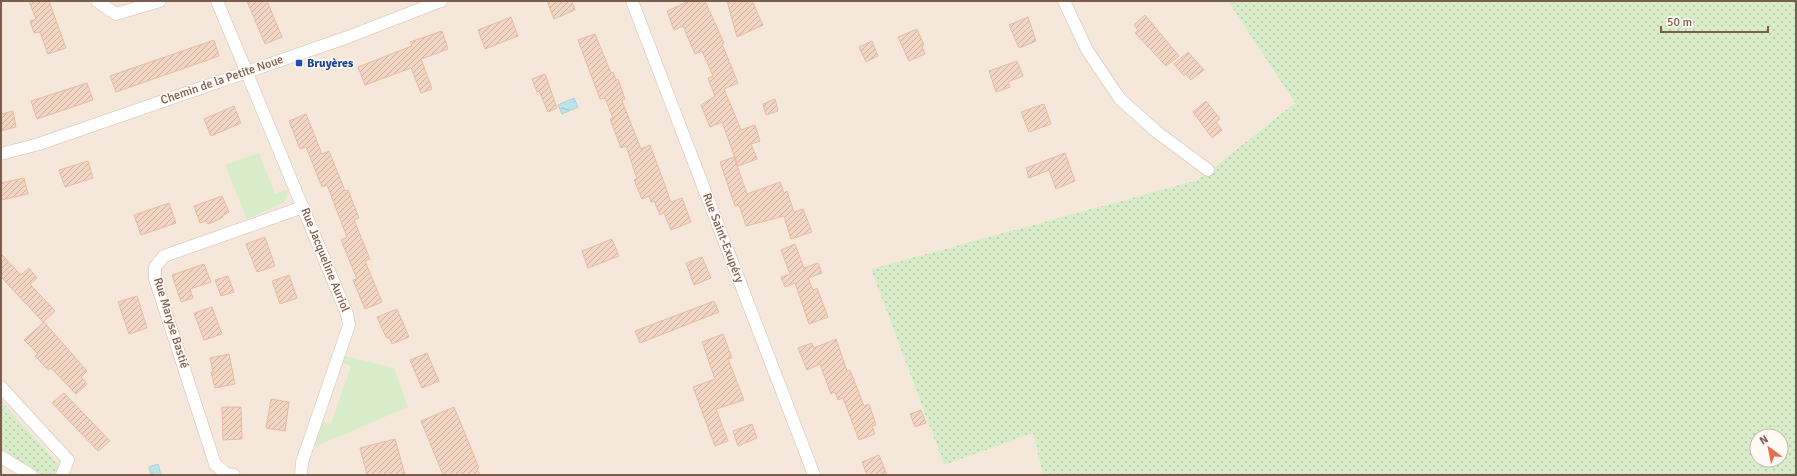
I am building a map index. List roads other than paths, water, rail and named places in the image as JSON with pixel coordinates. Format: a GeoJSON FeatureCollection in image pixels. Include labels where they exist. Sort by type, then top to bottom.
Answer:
{"type":"FeatureCollection","features":[{"type":"Feature","properties":{"kind":"street"},"geometry":{"type":"LineString","coordinates":[[97,1],[116,14],[160,1]]}},
{"type":"Feature","properties":{"kind":"street","name":"Rue Jacqueline Auriol"},"geometry":{"type":"LineString","coordinates":[[217,1],[347,314],[349,325],[302,462],[301,475]]}},
{"type":"Feature","properties":{"kind":"street","name":"Chemin de la Petite Noue"},"geometry":{"type":"LineString","coordinates":[[1,154],[39,144],[348,37],[442,1]]}},
{"type":"Feature","properties":{"kind":"street","name":"Rue Saint-Exupéry"},"geometry":{"type":"LineString","coordinates":[[632,1],[814,475]]}},
{"type":"Feature","properties":{"kind":"street"},"geometry":{"type":"LineString","coordinates":[[1064,1],[1087,50],[1120,99],[1156,132],[1208,170]]}},
{"type":"Feature","properties":{"kind":"street","name":"Rue Maryse Bastié"},"geometry":{"type":"LineString","coordinates":[[234,475],[226,474],[215,464],[155,279],[155,267],[164,256],[303,207]]}},
{"type":"Feature","properties":{"kind":"street"},"geometry":{"type":"LineString","coordinates":[[1,387],[68,460],[62,475]]}},
{"type":"Feature","properties":{"kind":"street"},"geometry":{"type":"LineString","coordinates":[[1,456],[31,475]]}},
{"type":"Feature","properties":{"kind":"water"},"geometry":{"type":"Polygon","coordinates":[[[574,98],[578,107],[562,114],[558,105],[574,98]]]}},
{"type":"Feature","properties":{"kind":"water"},"geometry":{"type":"Polygon","coordinates":[[[158,464],[161,475],[151,475],[149,467],[158,464]]]}},
{"type":"Feature","properties":{"kind":"place","name":"Bruyères"},"geometry":{"type":"Point","coordinates":[299,63]}}]}
